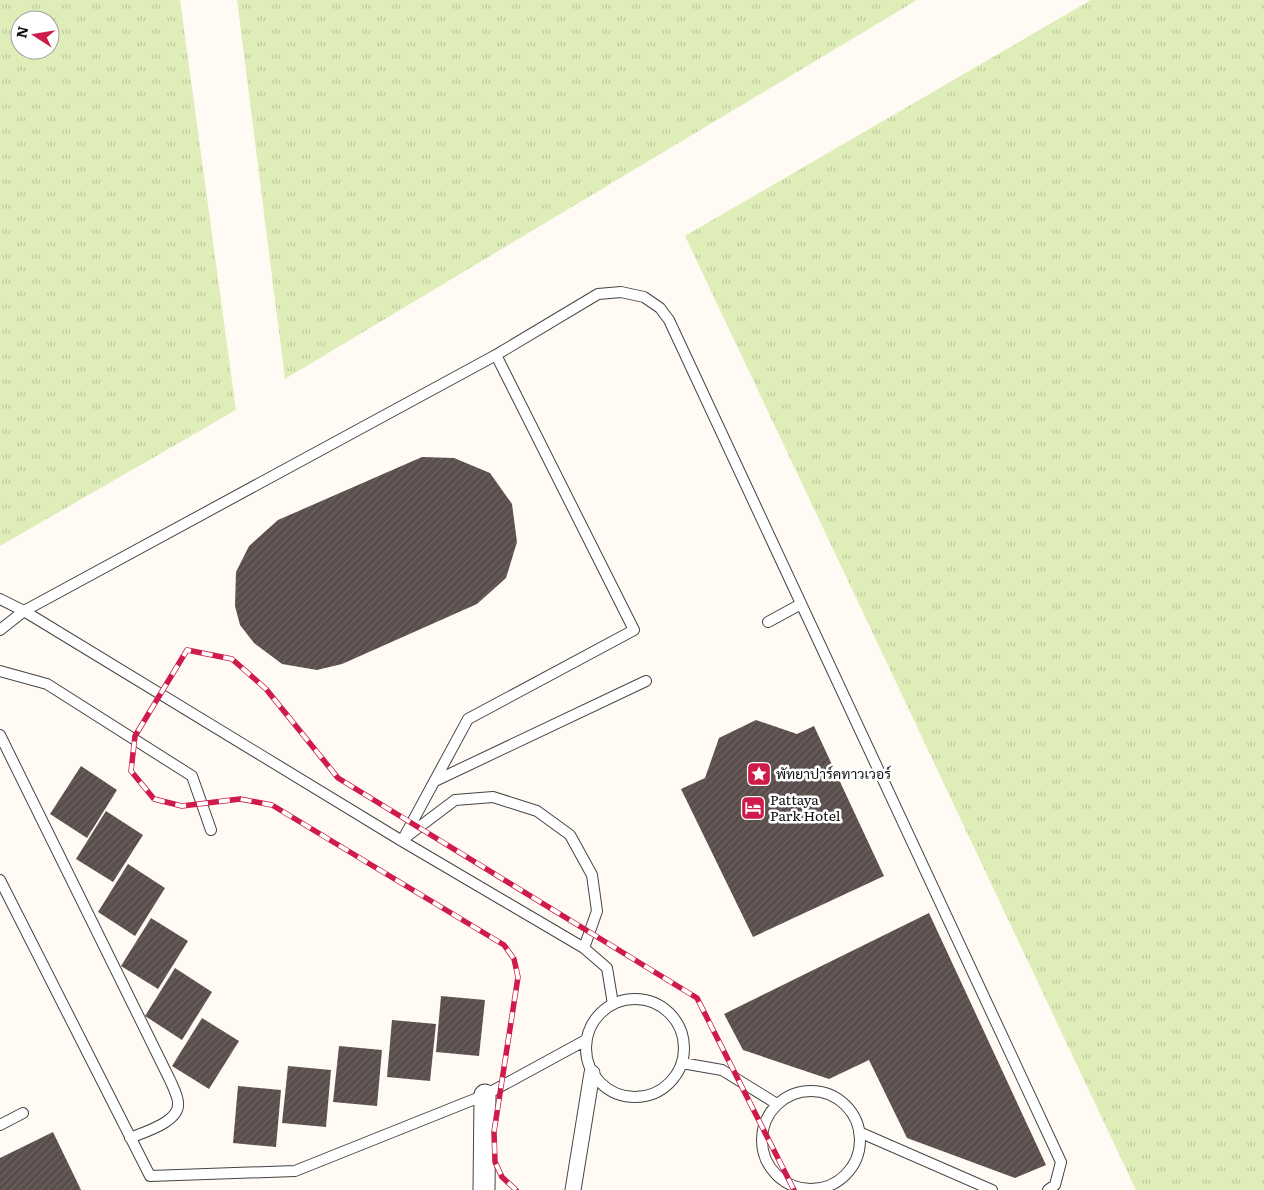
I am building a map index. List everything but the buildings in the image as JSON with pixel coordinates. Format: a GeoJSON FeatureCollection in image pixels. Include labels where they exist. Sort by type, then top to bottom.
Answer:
{"type":"FeatureCollection","features":[{"type":"Feature","properties":{"kind":"street"},"geometry":{"type":"LineString","coordinates":[[573,1190],[592,1073]]}},
{"type":"Feature","properties":{"kind":"street"},"geometry":{"type":"LineString","coordinates":[[484,1190],[485,1095]]}},
{"type":"Feature","properties":{"kind":"lane"},"geometry":{"type":"LineString","coordinates":[[0,630],[24,611],[496,355],[598,294],[621,292],[644,297],[660,308],[669,320],[1061,1162],[1056,1185],[1048,1190]]}},
{"type":"Feature","properties":{"kind":"lane"},"geometry":{"type":"LineString","coordinates":[[402,841],[468,719],[634,630],[496,355]]}},
{"type":"Feature","properties":{"kind":"lane"},"geometry":{"type":"LineString","coordinates":[[0,599],[24,611],[402,841],[584,948],[607,968],[613,1004]]}},
{"type":"Feature","properties":{"kind":"lane"},"geometry":{"type":"LineString","coordinates":[[768,622],[802,604]]}},
{"type":"Feature","properties":{"kind":"lane"},"geometry":{"type":"LineString","coordinates":[[0,671],[47,684],[192,776],[211,830]]}},
{"type":"Feature","properties":{"kind":"lane"},"geometry":{"type":"LineString","coordinates":[[435,781],[646,680]]}},
{"type":"Feature","properties":{"kind":"lane"},"geometry":{"type":"LineString","coordinates":[[0,735],[170,1080],[178,1102],[178,1110],[173,1117],[130,1138]]}},
{"type":"Feature","properties":{"kind":"lane"},"geometry":{"type":"LineString","coordinates":[[402,841],[455,800],[493,797],[536,811],[570,834],[592,875],[597,911],[584,948]]}},
{"type":"Feature","properties":{"kind":"lane"},"geometry":{"type":"LineString","coordinates":[[0,880],[150,1176],[295,1171],[485,1095],[586,1040]]}},
{"type":"Feature","properties":{"kind":"lane"},"geometry":{"type":"LineString","coordinates":[[641,998],[670,1013],[677,1024],[683,1040],[682,1063],[674,1078],[660,1091],[644,1097],[628,1098],[608,1090],[592,1073],[586,1056],[586,1040],[592,1024],[601,1012],[613,1004],[641,998]]}},
{"type":"Feature","properties":{"kind":"lane"},"geometry":{"type":"LineString","coordinates":[[682,1063],[722,1070],[777,1104]]}},
{"type":"Feature","properties":{"kind":"lane"},"geometry":{"type":"LineString","coordinates":[[818,1091],[832,1095],[846,1105],[853,1115],[859,1132],[858,1154],[842,1186],[804,1189],[784,1182],[767,1164],[762,1148],[762,1132],[768,1115],[777,1104],[800,1092],[818,1091]]}},
{"type":"Feature","properties":{"kind":"lane"},"geometry":{"type":"LineString","coordinates":[[0,1124],[23,1113]]}},
{"type":"Feature","properties":{"kind":"lane"},"geometry":{"type":"LineString","coordinates":[[859,1132],[992,1190]]}},
{"type":"Feature","properties":{"kind":"green space"},"geometry":{"type":"Polygon","coordinates":[[[0,0],[180,0],[236,410],[0,546],[0,0]]]}},
{"type":"Feature","properties":{"kind":"green space"},"geometry":{"type":"Polygon","coordinates":[[[237,0],[917,0],[285,379],[237,0]]]}},
{"type":"Feature","properties":{"kind":"green space"},"geometry":{"type":"Polygon","coordinates":[[[1091,0],[1264,0],[1264,1190],[1136,1190],[685,236],[1091,0]]]}},
{"type":"Feature","properties":{"kind":"railway"},"geometry":{"type":"LineString","coordinates":[[516,1190],[502,1177],[495,1162],[494,1132],[518,977],[514,959],[504,945],[272,805],[240,799],[182,806],[154,799],[131,771],[135,736],[187,650],[232,659],[266,689],[338,778],[697,998],[794,1190]]}},
{"type":"Feature","properties":{"kind":"place","name":"พัทยาปาร์คทาวเวอร์"},"geometry":{"type":"Point","coordinates":[759,774]}},
{"type":"Feature","properties":{"kind":"place","name":"Pattaya Park Hotel"},"geometry":{"type":"Point","coordinates":[753,808]}}]}
